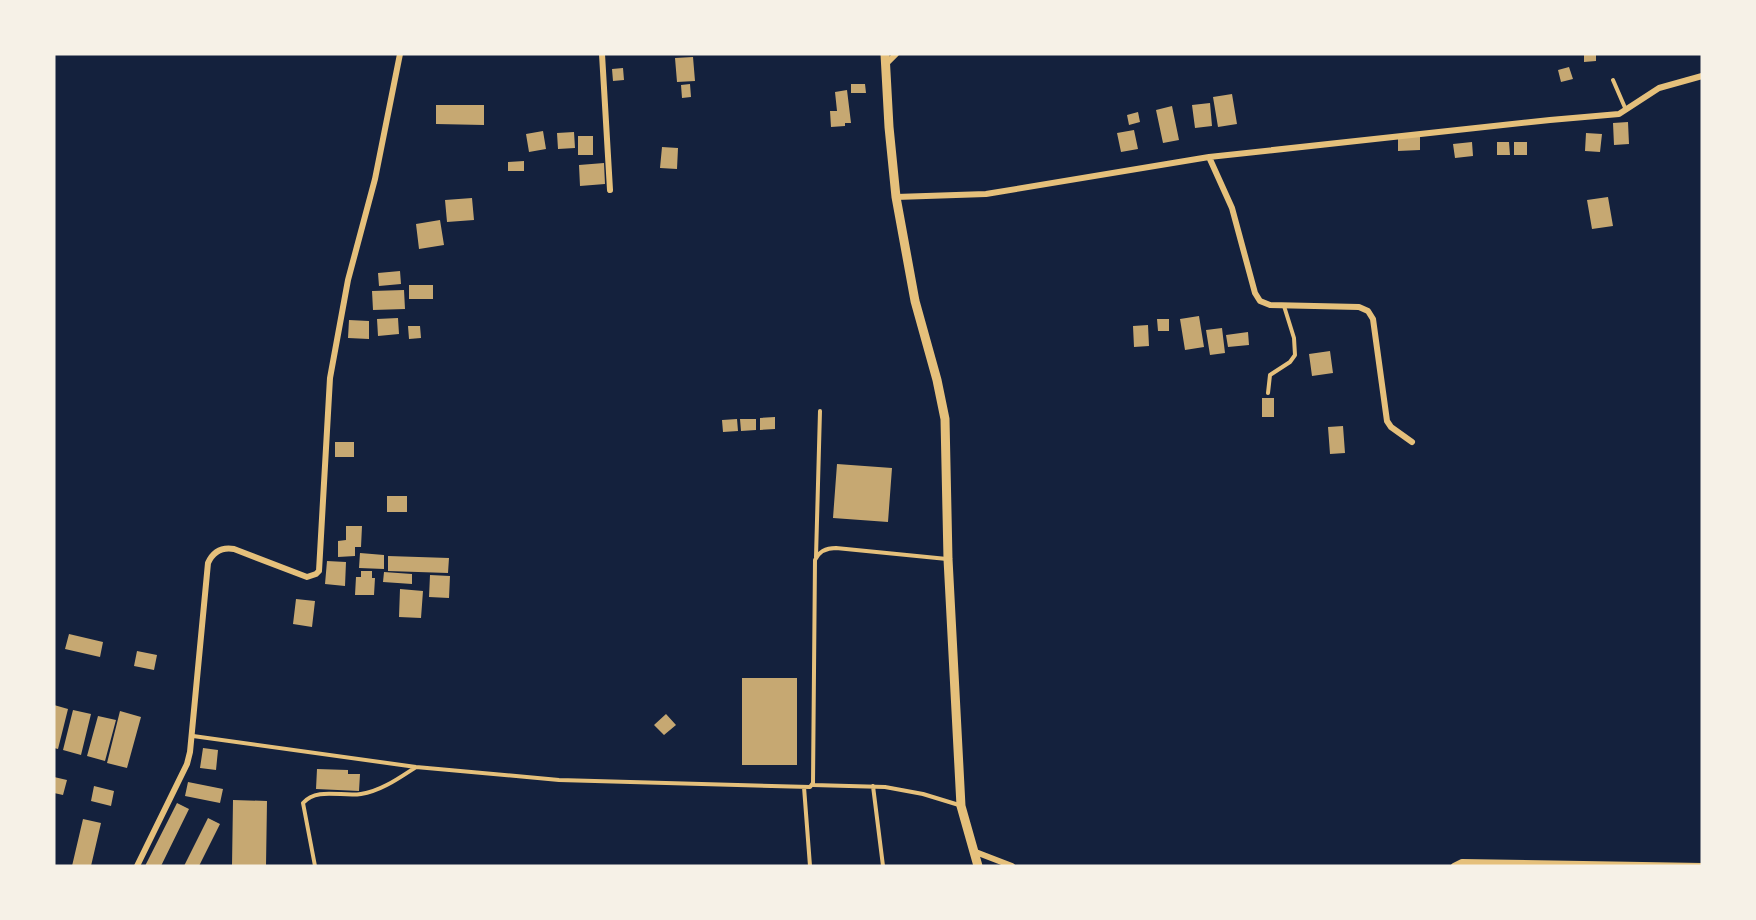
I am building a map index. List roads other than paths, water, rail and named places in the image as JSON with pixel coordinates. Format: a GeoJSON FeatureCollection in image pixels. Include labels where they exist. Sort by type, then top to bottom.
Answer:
{"type":"FeatureCollection","features":[{"type":"Feature","properties":{"kind":"street"},"geometry":{"type":"LineString","coordinates":[[137,866],[187,764],[193,735],[208,563],[212,555],[226,548],[234,549],[307,577],[319,571],[330,378],[348,280],[375,179],[400,54]]}},
{"type":"Feature","properties":{"kind":"street"},"geometry":{"type":"LineString","coordinates":[[602,54],[610,190]]}},
{"type":"Feature","properties":{"kind":"street"},"geometry":{"type":"LineString","coordinates":[[896,54],[886,59],[889,127],[896,197],[915,301],[937,380],[945,419],[948,559],[961,806],[978,866]]}},
{"type":"Feature","properties":{"kind":"street"},"geometry":{"type":"LineString","coordinates":[[896,197],[986,194],[1209,157],[1612,115],[1626,111],[1659,88],[1702,76]]}},
{"type":"Feature","properties":{"kind":"street"},"geometry":{"type":"LineString","coordinates":[[1209,157],[1232,208],[1255,293],[1260,301],[1270,305],[1359,307],[1368,311],[1374,319],[1388,421],[1391,427],[1412,442]]}},
{"type":"Feature","properties":{"kind":"street"},"geometry":{"type":"LineString","coordinates":[[972,850],[1012,866]]}},
{"type":"Feature","properties":{"kind":"street"},"geometry":{"type":"LineString","coordinates":[[1454,866],[1462,862],[1702,866]]}},
{"type":"Feature","properties":{"kind":"lane"},"geometry":{"type":"LineString","coordinates":[[1613,80],[1626,111]]}},
{"type":"Feature","properties":{"kind":"lane"},"geometry":{"type":"LineString","coordinates":[[1268,393],[1270,375],[1290,362],[1295,355],[1294,338],[1284,305]]}},
{"type":"Feature","properties":{"kind":"lane"},"geometry":{"type":"LineString","coordinates":[[813,785],[815,560],[820,411]]}},
{"type":"Feature","properties":{"kind":"lane"},"geometry":{"type":"LineString","coordinates":[[815,560],[822,551],[836,548],[948,559]]}},
{"type":"Feature","properties":{"kind":"lane"},"geometry":{"type":"LineString","coordinates":[[193,735],[416,767],[559,780],[885,787],[923,794],[961,806]]}},
{"type":"Feature","properties":{"kind":"lane"},"geometry":{"type":"LineString","coordinates":[[315,866],[303,803],[308,797],[361,794],[379,789],[416,767]]}},
{"type":"Feature","properties":{"kind":"lane"},"geometry":{"type":"LineString","coordinates":[[873,786],[883,866]]}},
{"type":"Feature","properties":{"kind":"lane"},"geometry":{"type":"LineString","coordinates":[[804,787],[810,866]]}}]}
